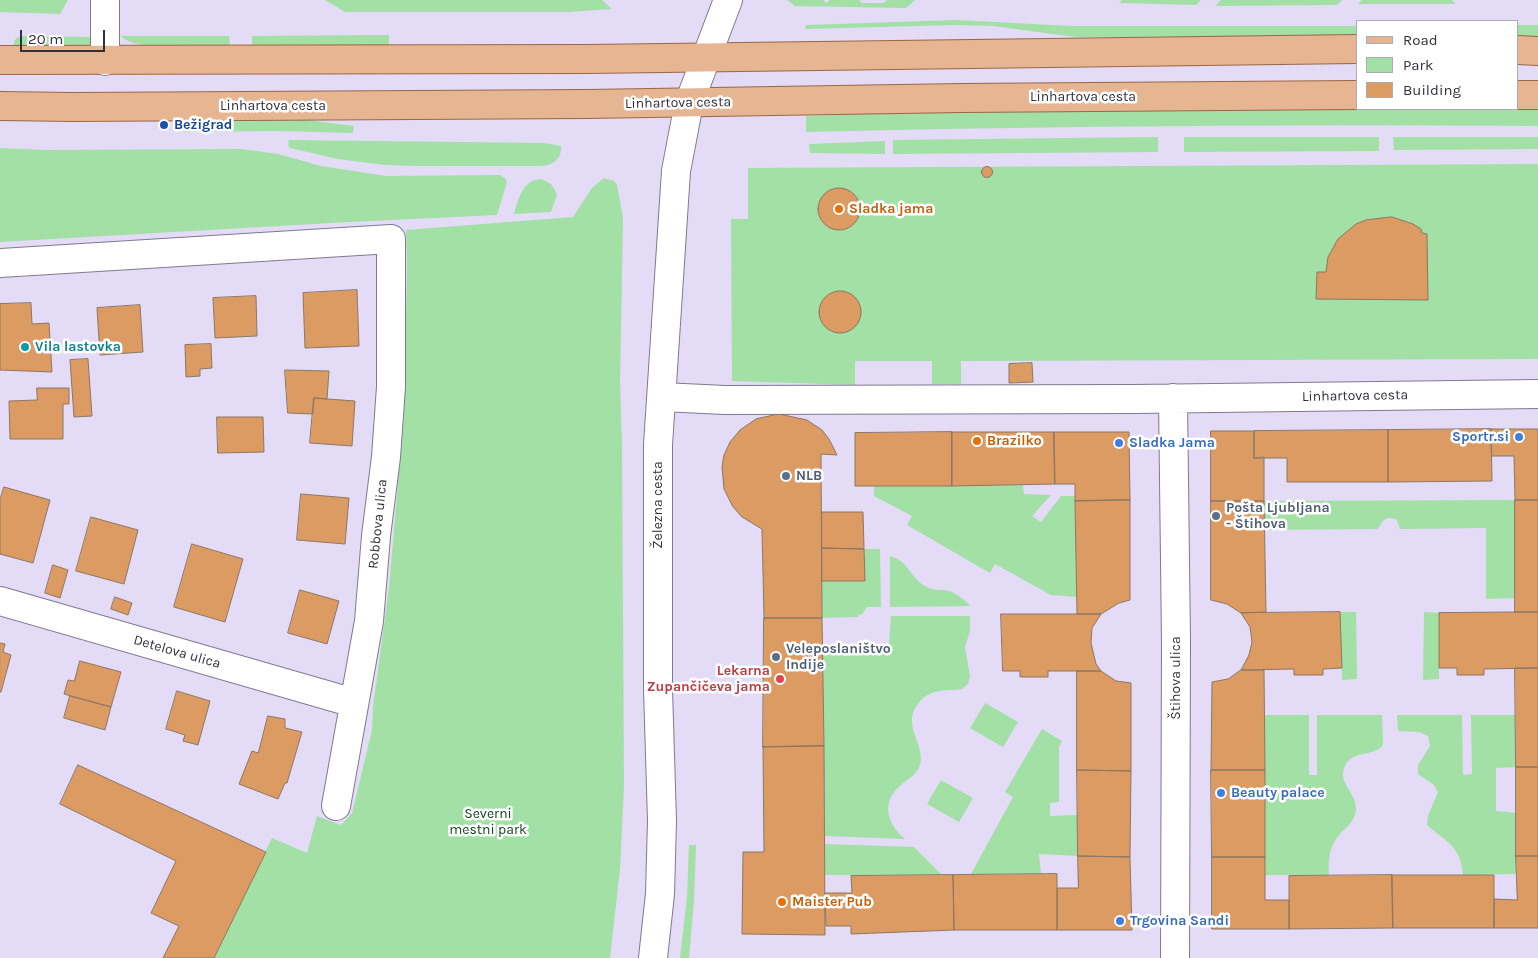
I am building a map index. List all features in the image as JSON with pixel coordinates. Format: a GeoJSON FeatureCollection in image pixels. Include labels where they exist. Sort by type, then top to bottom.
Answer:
{"type":"FeatureCollection","features":[{"type":"Feature","properties":{"kind":"main road"},"geometry":{"type":"LineString","coordinates":[[0,60],[587,58],[1356,49]]}},
{"type":"Feature","properties":{"kind":"main road"},"geometry":{"type":"LineString","coordinates":[[1518,50],[1538,51]]}},
{"type":"Feature","properties":{"kind":"main road","name":"Linhartova cesta"},"geometry":{"type":"LineString","coordinates":[[0,106],[689,103],[1356,94]]}},
{"type":"Feature","properties":{"kind":"main road"},"geometry":{"type":"LineString","coordinates":[[1518,95],[1538,95]]}},
{"type":"Feature","properties":{"kind":"street"},"geometry":{"type":"LineString","coordinates":[[105,0],[105,61]]}},
{"type":"Feature","properties":{"kind":"street","name":"Železna cesta"},"geometry":{"type":"LineString","coordinates":[[653,958],[662,854],[658,610],[658,445],[676,171],[689,103],[728,0]]}},
{"type":"Feature","properties":{"kind":"street","name":"Robbova ulica"},"geometry":{"type":"LineString","coordinates":[[0,263],[390,239],[391,387],[386,457],[376,536],[369,621],[336,806]]}},
{"type":"Feature","properties":{"kind":"street","name":"Linhartova cesta"},"geometry":{"type":"LineString","coordinates":[[662,397],[725,400],[1538,394]]}},
{"type":"Feature","properties":{"kind":"street","name":"Štihova ulica"},"geometry":{"type":"LineString","coordinates":[[1173,398],[1176,642],[1175,958]]}},
{"type":"Feature","properties":{"kind":"street","name":"Detelova ulica"},"geometry":{"type":"LineString","coordinates":[[0,601],[354,703]]}},
{"type":"Feature","properties":{"kind":"green space"},"geometry":{"type":"Polygon","coordinates":[[[0,0],[68,0],[60,14],[0,12],[0,0]]]}},
{"type":"Feature","properties":{"kind":"green space"},"geometry":{"type":"Polygon","coordinates":[[[325,0],[602,0],[612,9],[569,12],[345,12],[325,0]]]}},
{"type":"Feature","properties":{"kind":"green space"},"geometry":{"type":"Polygon","coordinates":[[[787,0],[823,0],[826,3],[830,0],[859,0],[862,3],[883,3],[887,0],[915,0],[906,8],[795,6],[787,0]]]}},
{"type":"Feature","properties":{"kind":"green space"},"geometry":{"type":"Polygon","coordinates":[[[1122,0],[1201,0],[1196,5],[1119,3],[1122,0]]]}},
{"type":"Feature","properties":{"kind":"green space"},"geometry":{"type":"Polygon","coordinates":[[[1221,0],[1342,0],[1337,5],[1215,6],[1221,0]]]}},
{"type":"Feature","properties":{"kind":"green space"},"geometry":{"type":"Polygon","coordinates":[[[1362,0],[1452,0],[1455,4],[1358,4],[1362,0]]]}},
{"type":"Feature","properties":{"kind":"green space"},"geometry":{"type":"Polygon","coordinates":[[[956,20],[1071,26],[1356,26],[1356,37],[1075,37],[993,26],[956,25],[805,29],[806,25],[956,20]]]}},
{"type":"Feature","properties":{"kind":"green space"},"geometry":{"type":"Polygon","coordinates":[[[1518,25],[1538,25],[1538,36],[1518,36],[1518,25]]]}},
{"type":"Feature","properties":{"kind":"green space"},"geometry":{"type":"Polygon","coordinates":[[[389,35],[389,46],[252,46],[252,36],[389,35]]]}},
{"type":"Feature","properties":{"kind":"green space"},"geometry":{"type":"Polygon","coordinates":[[[23,36],[93,37],[91,44],[87,46],[13,47],[16,39],[23,36]]]}},
{"type":"Feature","properties":{"kind":"green space"},"geometry":{"type":"Polygon","coordinates":[[[121,36],[229,36],[230,46],[156,47],[141,45],[121,36]]]}},
{"type":"Feature","properties":{"kind":"green space"},"geometry":{"type":"Polygon","coordinates":[[[1538,109],[1538,126],[1172,126],[806,132],[806,116],[979,111],[1538,109]]]}},
{"type":"Feature","properties":{"kind":"green space"},"geometry":{"type":"Polygon","coordinates":[[[307,120],[354,126],[353,133],[278,131],[184,132],[184,121],[307,120]]]}},
{"type":"Feature","properties":{"kind":"green space"},"geometry":{"type":"Polygon","coordinates":[[[1158,137],[1158,152],[893,154],[893,140],[1158,137]]]}},
{"type":"Feature","properties":{"kind":"green space"},"geometry":{"type":"Polygon","coordinates":[[[1184,137],[1379,137],[1379,151],[1184,152],[1184,137]]]}},
{"type":"Feature","properties":{"kind":"green space"},"geometry":{"type":"Polygon","coordinates":[[[1393,137],[1538,137],[1538,149],[1394,150],[1393,137]]]}},
{"type":"Feature","properties":{"kind":"green space"},"geometry":{"type":"Polygon","coordinates":[[[289,140],[544,143],[561,146],[561,151],[556,160],[541,166],[385,165],[338,159],[290,148],[288,145],[289,140]]]}},
{"type":"Feature","properties":{"kind":"green space"},"geometry":{"type":"Polygon","coordinates":[[[885,141],[885,154],[810,153],[809,144],[885,141]]]}},
{"type":"Feature","properties":{"kind":"green space"},"geometry":{"type":"Polygon","coordinates":[[[0,148],[47,150],[242,149],[278,154],[321,166],[386,176],[500,175],[507,182],[497,215],[0,242],[0,148]]]}},
{"type":"Feature","properties":{"kind":"green space"},"geometry":{"type":"Polygon","coordinates":[[[1538,164],[1538,359],[961,361],[961,384],[932,384],[932,361],[855,361],[855,385],[732,381],[731,219],[748,219],[748,168],[1538,164]]]}},
{"type":"Feature","properties":{"kind":"green space","name":"Severni mestni park"},"geometry":{"type":"Polygon","coordinates":[[[604,178],[614,181],[617,185],[623,218],[620,382],[624,786],[620,869],[610,958],[214,958],[272,838],[307,853],[317,816],[341,825],[352,813],[372,730],[373,707],[389,588],[404,414],[406,230],[573,217],[592,188],[604,178]]]}},
{"type":"Feature","properties":{"kind":"green space"},"geometry":{"type":"Polygon","coordinates":[[[541,179],[551,184],[557,194],[551,212],[514,214],[522,191],[530,183],[541,179]]]}},
{"type":"Feature","properties":{"kind":"green space"},"geometry":{"type":"Polygon","coordinates":[[[1023,485],[1024,494],[1051,495],[1032,516],[1041,522],[1061,496],[1075,496],[1077,597],[1051,595],[995,564],[990,573],[907,525],[912,516],[874,496],[874,486],[1023,485]]]}},
{"type":"Feature","properties":{"kind":"green space"},"geometry":{"type":"Polygon","coordinates":[[[1515,500],[1515,598],[1486,599],[1486,528],[1400,529],[1397,520],[1388,518],[1381,523],[1378,529],[1264,530],[1264,501],[1515,500]]]}},
{"type":"Feature","properties":{"kind":"green space"},"geometry":{"type":"Polygon","coordinates":[[[864,549],[880,549],[881,607],[867,607],[858,617],[822,618],[822,581],[864,581],[864,549]]]}},
{"type":"Feature","properties":{"kind":"green space"},"geometry":{"type":"Polygon","coordinates":[[[890,556],[902,562],[920,583],[932,589],[955,593],[970,606],[890,607],[890,556]]]}},
{"type":"Feature","properties":{"kind":"green space"},"geometry":{"type":"Polygon","coordinates":[[[1340,612],[1356,612],[1357,679],[1342,680],[1340,612]]]}},
{"type":"Feature","properties":{"kind":"green space"},"geometry":{"type":"Polygon","coordinates":[[[1424,612],[1439,613],[1439,679],[1423,680],[1424,612]]]}},
{"type":"Feature","properties":{"kind":"green space"},"geometry":{"type":"Polygon","coordinates":[[[891,616],[970,616],[970,631],[965,647],[970,676],[968,684],[962,689],[940,691],[928,695],[919,703],[913,713],[913,729],[921,760],[919,768],[894,793],[888,807],[894,827],[905,839],[825,836],[822,644],[889,645],[891,616]]]}},
{"type":"Feature","properties":{"kind":"green space"},"geometry":{"type":"Polygon","coordinates":[[[985,703],[1018,722],[1003,747],[970,728],[985,703]]]}},
{"type":"Feature","properties":{"kind":"green space"},"geometry":{"type":"Polygon","coordinates":[[[1264,715],[1309,715],[1309,775],[1317,775],[1317,715],[1382,715],[1383,745],[1375,751],[1354,757],[1346,764],[1343,770],[1343,776],[1356,810],[1352,821],[1333,844],[1329,860],[1329,875],[1265,875],[1264,715]]]}},
{"type":"Feature","properties":{"kind":"green space"},"geometry":{"type":"Polygon","coordinates":[[[1397,715],[1462,715],[1463,775],[1472,774],[1471,715],[1515,715],[1516,767],[1496,768],[1496,811],[1516,813],[1516,874],[1463,875],[1462,865],[1456,851],[1427,825],[1428,816],[1438,792],[1434,785],[1418,774],[1418,765],[1430,746],[1428,736],[1419,732],[1398,731],[1397,715]]]}},
{"type":"Feature","properties":{"kind":"green space"},"geometry":{"type":"Polygon","coordinates":[[[1042,729],[1062,741],[1059,747],[1059,802],[1050,803],[1050,816],[1078,815],[1078,856],[1039,854],[1041,874],[971,874],[1013,797],[1005,792],[1042,729]]]}},
{"type":"Feature","properties":{"kind":"green space"},"geometry":{"type":"Polygon","coordinates":[[[941,780],[973,798],[959,822],[927,804],[941,780]]]}},
{"type":"Feature","properties":{"kind":"green space"},"geometry":{"type":"Polygon","coordinates":[[[825,844],[914,847],[942,875],[825,875],[825,844]]]}},
{"type":"Feature","properties":{"kind":"green space"},"geometry":{"type":"Polygon","coordinates":[[[689,845],[696,845],[694,899],[689,958],[680,958],[687,897],[689,845]]]}},
{"type":"Feature","properties":{"kind":"building"},"geometry":{"type":"Polygon","coordinates":[[[985,167],[989,167],[992,172],[991,176],[985,177],[982,174],[982,170],[985,167]]]}},
{"type":"Feature","properties":{"kind":"building","name":"Sladka jama"},"geometry":{"type":"Polygon","coordinates":[[[839,188],[854,194],[860,209],[854,224],[839,230],[824,224],[818,209],[824,194],[839,188]]]}},
{"type":"Feature","properties":{"kind":"building"},"geometry":{"type":"Polygon","coordinates":[[[1392,217],[1413,224],[1421,229],[1422,233],[1427,234],[1428,300],[1316,299],[1317,272],[1326,272],[1328,257],[1338,239],[1356,224],[1366,220],[1392,217]]]}},
{"type":"Feature","properties":{"kind":"building"},"geometry":{"type":"Polygon","coordinates":[[[357,290],[359,346],[305,348],[303,293],[357,290]]]}},
{"type":"Feature","properties":{"kind":"building"},"geometry":{"type":"Polygon","coordinates":[[[840,291],[855,297],[861,312],[855,327],[840,333],[825,327],[819,312],[825,297],[840,291]]]}},
{"type":"Feature","properties":{"kind":"building"},"geometry":{"type":"Polygon","coordinates":[[[256,296],[257,336],[215,338],[213,298],[256,296]]]}},
{"type":"Feature","properties":{"kind":"building","name":"Vila lastovka"},"geometry":{"type":"Polygon","coordinates":[[[31,303],[32,324],[49,323],[52,372],[0,370],[0,304],[31,303]]]}},
{"type":"Feature","properties":{"kind":"building"},"geometry":{"type":"Polygon","coordinates":[[[140,305],[143,352],[100,355],[97,308],[140,305]]]}},
{"type":"Feature","properties":{"kind":"building"},"geometry":{"type":"Polygon","coordinates":[[[211,344],[212,368],[200,369],[200,376],[186,377],[185,345],[211,344]]]}},
{"type":"Feature","properties":{"kind":"building"},"geometry":{"type":"Polygon","coordinates":[[[88,359],[92,416],[74,417],[70,360],[88,359]]]}},
{"type":"Feature","properties":{"kind":"building"},"geometry":{"type":"Polygon","coordinates":[[[1032,363],[1033,382],[1009,383],[1009,364],[1032,363]]]}},
{"type":"Feature","properties":{"kind":"building"},"geometry":{"type":"Polygon","coordinates":[[[285,370],[329,371],[327,399],[314,398],[313,414],[288,413],[285,370]]]}},
{"type":"Feature","properties":{"kind":"building"},"geometry":{"type":"Polygon","coordinates":[[[37,388],[69,388],[69,404],[63,404],[63,439],[10,439],[9,401],[37,400],[37,388]]]}},
{"type":"Feature","properties":{"kind":"building"},"geometry":{"type":"Polygon","coordinates":[[[314,398],[355,401],[352,446],[310,443],[314,398]]]}},
{"type":"Feature","properties":{"kind":"building"},"geometry":{"type":"Polygon","coordinates":[[[779,414],[807,420],[822,430],[837,455],[821,454],[822,618],[764,618],[762,529],[742,517],[733,507],[724,489],[722,467],[724,455],[730,442],[740,430],[756,419],[779,414]]]}},
{"type":"Feature","properties":{"kind":"building"},"geometry":{"type":"Polygon","coordinates":[[[217,417],[263,417],[264,452],[218,453],[217,417]]]}},
{"type":"Feature","properties":{"kind":"building"},"geometry":{"type":"Polygon","coordinates":[[[1491,429],[1538,429],[1538,500],[1515,500],[1514,456],[1492,456],[1491,429]]]}},
{"type":"Feature","properties":{"kind":"building"},"geometry":{"type":"Polygon","coordinates":[[[1491,429],[1492,481],[1388,482],[1388,430],[1491,429]]]}},
{"type":"Feature","properties":{"kind":"building"},"geometry":{"type":"Polygon","coordinates":[[[1388,430],[1388,482],[1287,482],[1287,458],[1254,458],[1254,431],[1388,430]]]}},
{"type":"Feature","properties":{"kind":"building"},"geometry":{"type":"Polygon","coordinates":[[[1211,431],[1254,431],[1254,458],[1264,457],[1264,501],[1211,501],[1211,431]]]}},
{"type":"Feature","properties":{"kind":"building"},"geometry":{"type":"Polygon","coordinates":[[[952,432],[1054,432],[1055,484],[952,486],[952,432]]]}},
{"type":"Feature","properties":{"kind":"building"},"geometry":{"type":"Polygon","coordinates":[[[952,432],[952,486],[855,486],[855,433],[952,432]]]}},
{"type":"Feature","properties":{"kind":"building"},"geometry":{"type":"Polygon","coordinates":[[[1054,432],[1129,432],[1130,500],[1075,501],[1075,484],[1055,484],[1054,432]]]}},
{"type":"Feature","properties":{"kind":"building"},"geometry":{"type":"Polygon","coordinates":[[[4,487],[50,500],[33,563],[0,554],[0,500],[4,487]]]}},
{"type":"Feature","properties":{"kind":"building"},"geometry":{"type":"Polygon","coordinates":[[[301,494],[349,498],[345,544],[297,540],[301,494]]]}},
{"type":"Feature","properties":{"kind":"building"},"geometry":{"type":"Polygon","coordinates":[[[1130,500],[1130,600],[1119,603],[1101,614],[1077,614],[1075,501],[1130,500]]]}},
{"type":"Feature","properties":{"kind":"building"},"geometry":{"type":"Polygon","coordinates":[[[1515,500],[1538,500],[1538,612],[1515,612],[1515,500]]]}},
{"type":"Feature","properties":{"kind":"building"},"geometry":{"type":"Polygon","coordinates":[[[1211,501],[1264,501],[1266,612],[1241,613],[1227,604],[1211,600],[1211,501]]]}},
{"type":"Feature","properties":{"kind":"building"},"geometry":{"type":"Polygon","coordinates":[[[822,512],[863,512],[864,549],[822,548],[822,512]]]}},
{"type":"Feature","properties":{"kind":"building"},"geometry":{"type":"Polygon","coordinates":[[[91,517],[138,530],[124,584],[76,571],[91,517]]]}},
{"type":"Feature","properties":{"kind":"building"},"geometry":{"type":"Polygon","coordinates":[[[192,544],[243,559],[225,622],[174,607],[192,544]]]}},
{"type":"Feature","properties":{"kind":"building"},"geometry":{"type":"Polygon","coordinates":[[[822,548],[864,549],[865,581],[822,581],[822,548]]]}},
{"type":"Feature","properties":{"kind":"building"},"geometry":{"type":"Polygon","coordinates":[[[53,565],[68,570],[60,598],[45,593],[53,565]]]}},
{"type":"Feature","properties":{"kind":"building"},"geometry":{"type":"Polygon","coordinates":[[[300,590],[339,601],[327,644],[288,633],[300,590]]]}},
{"type":"Feature","properties":{"kind":"building"},"geometry":{"type":"Polygon","coordinates":[[[115,597],[132,603],[128,615],[111,609],[115,597]]]}},
{"type":"Feature","properties":{"kind":"building"},"geometry":{"type":"Polygon","coordinates":[[[1340,612],[1342,668],[1323,669],[1323,675],[1294,675],[1294,669],[1241,670],[1249,655],[1252,642],[1250,627],[1241,613],[1340,612]]]}},
{"type":"Feature","properties":{"kind":"building"},"geometry":{"type":"Polygon","coordinates":[[[1538,612],[1538,668],[1484,669],[1484,675],[1457,675],[1457,668],[1439,668],[1439,613],[1538,612]]]}},
{"type":"Feature","properties":{"kind":"building"},"geometry":{"type":"Polygon","coordinates":[[[1001,614],[1101,614],[1092,628],[1091,643],[1096,664],[1101,671],[1048,671],[1048,677],[1020,677],[1020,671],[1003,671],[1001,614]]]}},
{"type":"Feature","properties":{"kind":"building"},"geometry":{"type":"Polygon","coordinates":[[[764,618],[822,618],[824,746],[763,747],[764,618]]]}},
{"type":"Feature","properties":{"kind":"building"},"geometry":{"type":"Polygon","coordinates":[[[0,643],[5,644],[3,652],[11,655],[1,692],[0,692],[0,643]]]}},
{"type":"Feature","properties":{"kind":"building"},"geometry":{"type":"Polygon","coordinates":[[[80,661],[121,672],[111,707],[64,694],[68,680],[74,681],[80,661]]]}},
{"type":"Feature","properties":{"kind":"building"},"geometry":{"type":"Polygon","coordinates":[[[1515,668],[1538,668],[1538,767],[1516,767],[1515,668]]]}},
{"type":"Feature","properties":{"kind":"building"},"geometry":{"type":"Polygon","coordinates":[[[1241,670],[1264,670],[1265,770],[1211,770],[1212,682],[1228,679],[1241,670]]]}},
{"type":"Feature","properties":{"kind":"building"},"geometry":{"type":"Polygon","coordinates":[[[1077,671],[1101,671],[1116,681],[1131,683],[1131,771],[1077,770],[1077,671]]]}},
{"type":"Feature","properties":{"kind":"building"},"geometry":{"type":"Polygon","coordinates":[[[177,691],[210,701],[198,745],[183,741],[185,735],[166,729],[177,691]]]}},
{"type":"Feature","properties":{"kind":"building"},"geometry":{"type":"Polygon","coordinates":[[[70,696],[111,707],[105,730],[64,718],[70,696]]]}},
{"type":"Feature","properties":{"kind":"building"},"geometry":{"type":"Polygon","coordinates":[[[268,716],[285,719],[285,728],[302,732],[287,783],[285,783],[278,799],[239,784],[252,751],[258,753],[268,716]]]}},
{"type":"Feature","properties":{"kind":"building"},"geometry":{"type":"Polygon","coordinates":[[[824,746],[825,935],[742,934],[743,852],[764,852],[763,747],[824,746]]]}},
{"type":"Feature","properties":{"kind":"building"},"geometry":{"type":"Polygon","coordinates":[[[78,765],[266,852],[214,958],[163,958],[179,926],[151,913],[176,861],[60,804],[78,765]]]}},
{"type":"Feature","properties":{"kind":"building"},"geometry":{"type":"Polygon","coordinates":[[[1516,767],[1538,767],[1538,856],[1516,856],[1516,767]]]}},
{"type":"Feature","properties":{"kind":"building"},"geometry":{"type":"Polygon","coordinates":[[[1077,770],[1131,771],[1130,857],[1078,856],[1077,770]]]}},
{"type":"Feature","properties":{"kind":"building"},"geometry":{"type":"Polygon","coordinates":[[[1211,770],[1265,770],[1265,857],[1212,857],[1211,770]]]}},
{"type":"Feature","properties":{"kind":"building"},"geometry":{"type":"Polygon","coordinates":[[[1078,856],[1130,857],[1132,930],[1057,930],[1057,888],[1078,888],[1078,856]]]}},
{"type":"Feature","properties":{"kind":"building"},"geometry":{"type":"Polygon","coordinates":[[[1516,856],[1538,856],[1538,928],[1494,928],[1494,899],[1517,900],[1516,856]]]}},
{"type":"Feature","properties":{"kind":"building"},"geometry":{"type":"Polygon","coordinates":[[[1212,857],[1265,857],[1265,900],[1289,900],[1289,929],[1212,929],[1212,857]]]}},
{"type":"Feature","properties":{"kind":"building"},"geometry":{"type":"Polygon","coordinates":[[[1057,874],[1057,930],[954,930],[953,875],[1057,874]]]}},
{"type":"Feature","properties":{"kind":"building"},"geometry":{"type":"Polygon","coordinates":[[[953,875],[954,930],[851,934],[851,926],[826,926],[825,893],[852,893],[851,876],[953,875]]]}},
{"type":"Feature","properties":{"kind":"building"},"geometry":{"type":"Polygon","coordinates":[[[1392,875],[1393,928],[1289,929],[1289,876],[1392,875]]]}},
{"type":"Feature","properties":{"kind":"building"},"geometry":{"type":"Polygon","coordinates":[[[1392,875],[1494,875],[1494,928],[1393,928],[1392,875]]]}},
{"type":"Feature","properties":{"kind":"place","name":"Bežigrad"},"geometry":{"type":"Point","coordinates":[164,125]}},
{"type":"Feature","properties":{"kind":"place","name":"Sladka jama"},"geometry":{"type":"Point","coordinates":[839,209]}},
{"type":"Feature","properties":{"kind":"place","name":"Vila lastovka"},"geometry":{"type":"Point","coordinates":[25,347]}},
{"type":"Feature","properties":{"kind":"place","name":"Sportr.si"},"geometry":{"type":"Point","coordinates":[1519,437]}},
{"type":"Feature","properties":{"kind":"place","name":"Brazilko"},"geometry":{"type":"Point","coordinates":[977,441]}},
{"type":"Feature","properties":{"kind":"place","name":"Sladka Jama"},"geometry":{"type":"Point","coordinates":[1119,443]}},
{"type":"Feature","properties":{"kind":"place","name":"NLB"},"geometry":{"type":"Point","coordinates":[786,476]}},
{"type":"Feature","properties":{"kind":"place","name":"Pošta Ljubljana - Štihova"},"geometry":{"type":"Point","coordinates":[1216,516]}},
{"type":"Feature","properties":{"kind":"place","name":"Veleposlaništvo Indije"},"geometry":{"type":"Point","coordinates":[776,657]}},
{"type":"Feature","properties":{"kind":"place","name":"Lekarna Zupančičeva jama"},"geometry":{"type":"Point","coordinates":[780,679]}},
{"type":"Feature","properties":{"kind":"place","name":"Beauty palace"},"geometry":{"type":"Point","coordinates":[1221,793]}},
{"type":"Feature","properties":{"kind":"place","name":"Maister Pub"},"geometry":{"type":"Point","coordinates":[782,902]}},
{"type":"Feature","properties":{"kind":"place","name":"Trgovina Sandi"},"geometry":{"type":"Point","coordinates":[1120,921]}}]}
